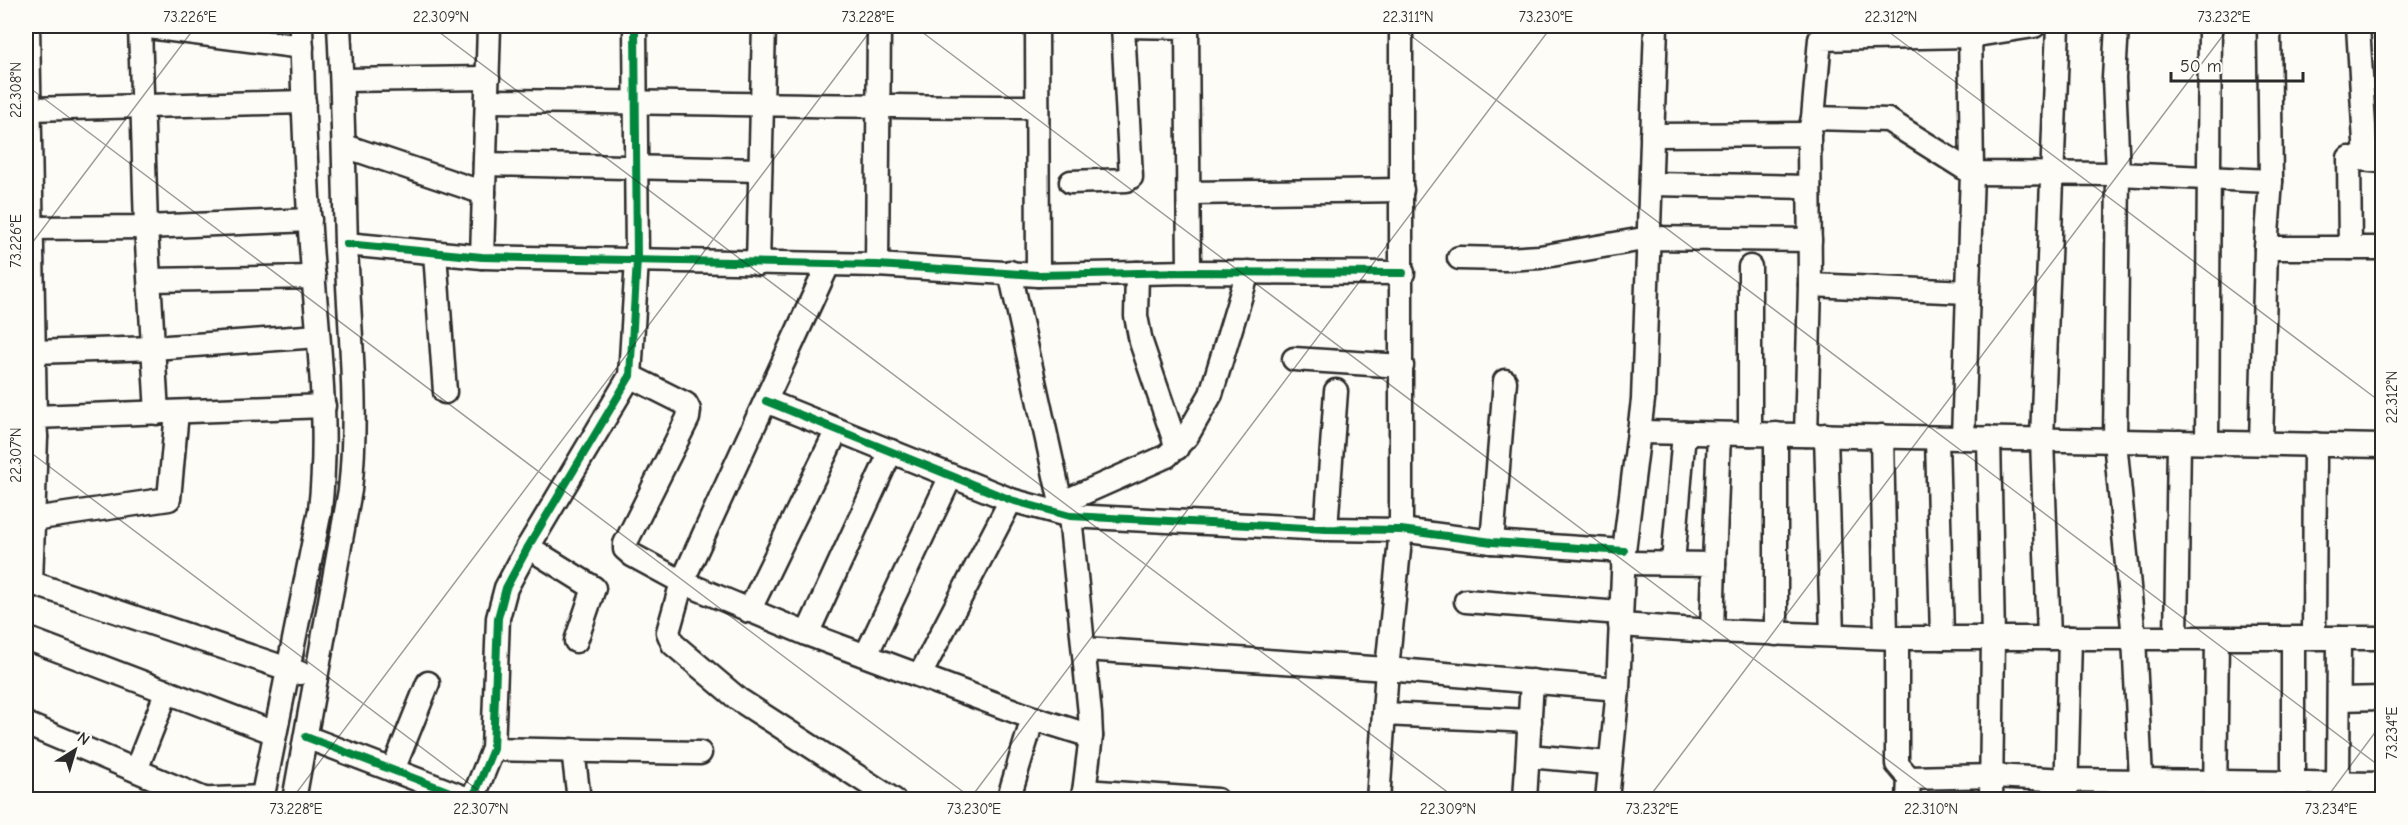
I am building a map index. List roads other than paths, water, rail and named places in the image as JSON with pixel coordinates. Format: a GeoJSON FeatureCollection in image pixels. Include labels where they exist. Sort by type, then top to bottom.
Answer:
{"type":"FeatureCollection","features":[{"type":"Feature","properties":{"kind":"street"},"geometry":{"type":"LineString","coordinates":[[28,26],[30,109],[28,149],[32,228],[29,274],[34,352],[28,582],[316,678]]}},
{"type":"Feature","properties":{"kind":"street"},"geometry":{"type":"LineString","coordinates":[[29,520],[169,499],[167,413],[154,348],[146,227],[140,26],[301,36],[310,220],[324,406],[324,474],[320,510],[263,798],[190,800]]}},
{"type":"Feature","properties":{"kind":"street"},"geometry":{"type":"LineString","coordinates":[[294,800],[350,490],[354,454],[354,399],[339,26]]}},
{"type":"Feature","properties":{"kind":"street"},"geometry":{"type":"LineString","coordinates":[[482,257],[489,26]]}},
{"type":"Feature","properties":{"kind":"street"},"geometry":{"type":"LineString","coordinates":[[306,736],[463,797],[470,797],[476,791],[493,748],[498,618],[506,588],[630,376],[637,260],[635,26]]}},
{"type":"Feature","properties":{"kind":"street"},"geometry":{"type":"LineString","coordinates":[[758,264],[765,26]]}},
{"type":"Feature","properties":{"kind":"street"},"geometry":{"type":"LineString","coordinates":[[877,265],[879,26]]}},
{"type":"Feature","properties":{"kind":"street"},"geometry":{"type":"LineString","coordinates":[[1037,26],[1038,275]]}},
{"type":"Feature","properties":{"kind":"street"},"geometry":{"type":"LineString","coordinates":[[1071,182],[1127,180],[1131,177],[1124,26],[1187,26],[1189,272]]}},
{"type":"Feature","properties":{"kind":"street"},"geometry":{"type":"LineString","coordinates":[[1378,800],[1387,669],[1401,530],[1401,26]]}},
{"type":"Feature","properties":{"kind":"street"},"geometry":{"type":"LineString","coordinates":[[1607,800],[1618,689],[1624,557],[1643,400],[1656,26]]}},
{"type":"Feature","properties":{"kind":"street"},"geometry":{"type":"LineString","coordinates":[[1832,635],[1816,435],[1809,240],[1811,126],[1820,32],[1970,31],[2034,26]]}},
{"type":"Feature","properties":{"kind":"street"},"geometry":{"type":"LineString","coordinates":[[2058,26],[2042,439],[2060,638],[2067,790]]}},
{"type":"Feature","properties":{"kind":"street"},"geometry":{"type":"LineString","coordinates":[[2118,26],[2114,78],[2118,174],[2115,441],[2134,638],[2141,780]]}},
{"type":"Feature","properties":{"kind":"street"},"geometry":{"type":"LineString","coordinates":[[2207,442],[2207,178],[2210,26]]}},
{"type":"Feature","properties":{"kind":"street"},"geometry":{"type":"LineString","coordinates":[[2261,443],[2266,248],[2271,181],[2269,26]]}},
{"type":"Feature","properties":{"kind":"street"},"geometry":{"type":"LineString","coordinates":[[2350,248],[2349,158],[2374,160],[2358,26]]}},
{"type":"Feature","properties":{"kind":"street"},"geometry":{"type":"LineString","coordinates":[[1963,438],[1972,173],[1970,31]]}},
{"type":"Feature","properties":{"kind":"street"},"geometry":{"type":"LineString","coordinates":[[342,80],[488,78]]}},
{"type":"Feature","properties":{"kind":"street"},"geometry":{"type":"LineString","coordinates":[[487,101],[1037,107]]}},
{"type":"Feature","properties":{"kind":"street"},"geometry":{"type":"LineString","coordinates":[[30,109],[304,102]]}},
{"type":"Feature","properties":{"kind":"street"},"geometry":{"type":"LineString","coordinates":[[1652,135],[1888,120],[1972,173],[2118,174],[2271,181]]}},
{"type":"Feature","properties":{"kind":"street"},"geometry":{"type":"LineString","coordinates":[[345,146],[484,193]]}},
{"type":"Feature","properties":{"kind":"street"},"geometry":{"type":"LineString","coordinates":[[485,164],[760,170]]}},
{"type":"Feature","properties":{"kind":"street"},"geometry":{"type":"LineString","coordinates":[[1651,184],[1809,187]]}},
{"type":"Feature","properties":{"kind":"street"},"geometry":{"type":"LineString","coordinates":[[1189,193],[1402,190]]}},
{"type":"Feature","properties":{"kind":"street"},"geometry":{"type":"LineString","coordinates":[[32,228],[146,227],[310,220]]}},
{"type":"Feature","properties":{"kind":"street"},"geometry":{"type":"LineString","coordinates":[[1459,258],[1540,257],[1649,238],[1809,240]]}},
{"type":"Feature","properties":{"kind":"street"},"geometry":{"type":"LineString","coordinates":[[346,244],[482,257],[877,265],[1038,275],[1189,272],[1402,273]]}},
{"type":"Feature","properties":{"kind":"street"},"geometry":{"type":"LineString","coordinates":[[2266,248],[2382,248]]}},
{"type":"Feature","properties":{"kind":"street"},"geometry":{"type":"LineString","coordinates":[[435,253],[446,392]]}},
{"type":"Feature","properties":{"kind":"street"},"geometry":{"type":"LineString","coordinates":[[828,265],[682,582],[668,632],[673,644],[738,699],[894,800]]}},
{"type":"Feature","properties":{"kind":"street"},"geometry":{"type":"LineString","coordinates":[[1750,267],[1750,434]]}},
{"type":"Feature","properties":{"kind":"street"},"geometry":{"type":"LineString","coordinates":[[1010,272],[1065,509],[1085,648],[1090,736],[1083,795],[1217,800]]}},
{"type":"Feature","properties":{"kind":"street"},"geometry":{"type":"LineString","coordinates":[[1065,509],[1167,456],[1187,436],[1211,394],[1248,272]]}},
{"type":"Feature","properties":{"kind":"street"},"geometry":{"type":"LineString","coordinates":[[1137,273],[1136,316],[1141,342],[1177,448]]}},
{"type":"Feature","properties":{"kind":"street"},"geometry":{"type":"LineString","coordinates":[[150,280],[314,277]]}},
{"type":"Feature","properties":{"kind":"street"},"geometry":{"type":"LineString","coordinates":[[1810,285],[1968,292]]}},
{"type":"Feature","properties":{"kind":"street"},"geometry":{"type":"LineString","coordinates":[[34,352],[154,348],[318,336]]}},
{"type":"Feature","properties":{"kind":"street"},"geometry":{"type":"LineString","coordinates":[[1294,359],[1402,366]]}},
{"type":"Feature","properties":{"kind":"street"},"geometry":{"type":"LineString","coordinates":[[630,376],[686,404],[689,410],[688,418],[625,543],[625,549],[632,555],[682,582],[807,634],[1033,718],[1090,736]]}},
{"type":"Feature","properties":{"kind":"street"},"geometry":{"type":"LineString","coordinates":[[1492,542],[1505,381]]}},
{"type":"Feature","properties":{"kind":"street"},"geometry":{"type":"LineString","coordinates":[[1326,529],[1336,391]]}},
{"type":"Feature","properties":{"kind":"street"},"geometry":{"type":"LineString","coordinates":[[766,401],[1011,500],[1065,509],[1326,529],[1401,530],[1673,563],[1714,564]]}},
{"type":"Feature","properties":{"kind":"street"},"geometry":{"type":"LineString","coordinates":[[32,430],[167,413],[324,406]]}},
{"type":"Feature","properties":{"kind":"street"},"geometry":{"type":"LineString","coordinates":[[749,611],[837,430]]}},
{"type":"Feature","properties":{"kind":"street"},"geometry":{"type":"LineString","coordinates":[[1638,432],[2382,446]]}},
{"type":"Feature","properties":{"kind":"street"},"geometry":{"type":"LineString","coordinates":[[1673,563],[1684,433]]}},
{"type":"Feature","properties":{"kind":"street"},"geometry":{"type":"LineString","coordinates":[[1712,631],[1719,434]]}},
{"type":"Feature","properties":{"kind":"street"},"geometry":{"type":"LineString","coordinates":[[1776,434],[1776,634]]}},
{"type":"Feature","properties":{"kind":"street"},"geometry":{"type":"LineString","coordinates":[[1881,436],[1897,764],[1909,789],[1993,777],[2067,790],[2141,780],[2215,791],[2293,783],[2338,784],[2373,789]]}},
{"type":"Feature","properties":{"kind":"street"},"geometry":{"type":"LineString","coordinates":[[1937,438],[1942,638]]}},
{"type":"Feature","properties":{"kind":"street"},"geometry":{"type":"LineString","coordinates":[[1989,438],[1993,638],[1991,800]]}},
{"type":"Feature","properties":{"kind":"street"},"geometry":{"type":"LineString","coordinates":[[2176,638],[2180,442]]}},
{"type":"Feature","properties":{"kind":"street"},"geometry":{"type":"LineString","coordinates":[[2293,783],[2315,444]]}},
{"type":"Feature","properties":{"kind":"street"},"geometry":{"type":"LineString","coordinates":[[807,634],[891,452]]}},
{"type":"Feature","properties":{"kind":"street"},"geometry":{"type":"LineString","coordinates":[[866,655],[951,476]]}},
{"type":"Feature","properties":{"kind":"street"},"geometry":{"type":"LineString","coordinates":[[920,675],[1011,500]]}},
{"type":"Feature","properties":{"kind":"street"},"geometry":{"type":"LineString","coordinates":[[528,548],[594,588],[576,641]]}},
{"type":"Feature","properties":{"kind":"street"},"geometry":{"type":"LineString","coordinates":[[1466,601],[1712,631],[1776,634],[1891,638],[2382,638]]}},
{"type":"Feature","properties":{"kind":"street"},"geometry":{"type":"LineString","coordinates":[[26,638],[275,733]]}},
{"type":"Feature","properties":{"kind":"street"},"geometry":{"type":"LineString","coordinates":[[2338,784],[2339,638]]}},
{"type":"Feature","properties":{"kind":"street"},"geometry":{"type":"LineString","coordinates":[[2215,791],[2217,639]]}},
{"type":"Feature","properties":{"kind":"street"},"geometry":{"type":"LineString","coordinates":[[1085,648],[1387,669],[1618,689]]}},
{"type":"Feature","properties":{"kind":"street"},"geometry":{"type":"LineString","coordinates":[[1525,800],[1532,681]]}},
{"type":"Feature","properties":{"kind":"street"},"geometry":{"type":"LineString","coordinates":[[393,770],[428,683]]}},
{"type":"Feature","properties":{"kind":"street"},"geometry":{"type":"LineString","coordinates":[[136,770],[167,691]]}},
{"type":"Feature","properties":{"kind":"street"},"geometry":{"type":"LineString","coordinates":[[2339,699],[2382,698]]}},
{"type":"Feature","properties":{"kind":"street"},"geometry":{"type":"LineString","coordinates":[[1384,714],[1530,721]]}},
{"type":"Feature","properties":{"kind":"street"},"geometry":{"type":"LineString","coordinates":[[1008,800],[1033,718]]}},
{"type":"Feature","properties":{"kind":"street"},"geometry":{"type":"LineString","coordinates":[[26,724],[204,799]]}},
{"type":"Feature","properties":{"kind":"street"},"geometry":{"type":"LineString","coordinates":[[493,748],[700,753]]}},
{"type":"Feature","properties":{"kind":"street"},"geometry":{"type":"LineString","coordinates":[[573,750],[579,800]]}},
{"type":"Feature","properties":{"kind":"street"},"geometry":{"type":"LineString","coordinates":[[1528,756],[1609,763]]}}]}
